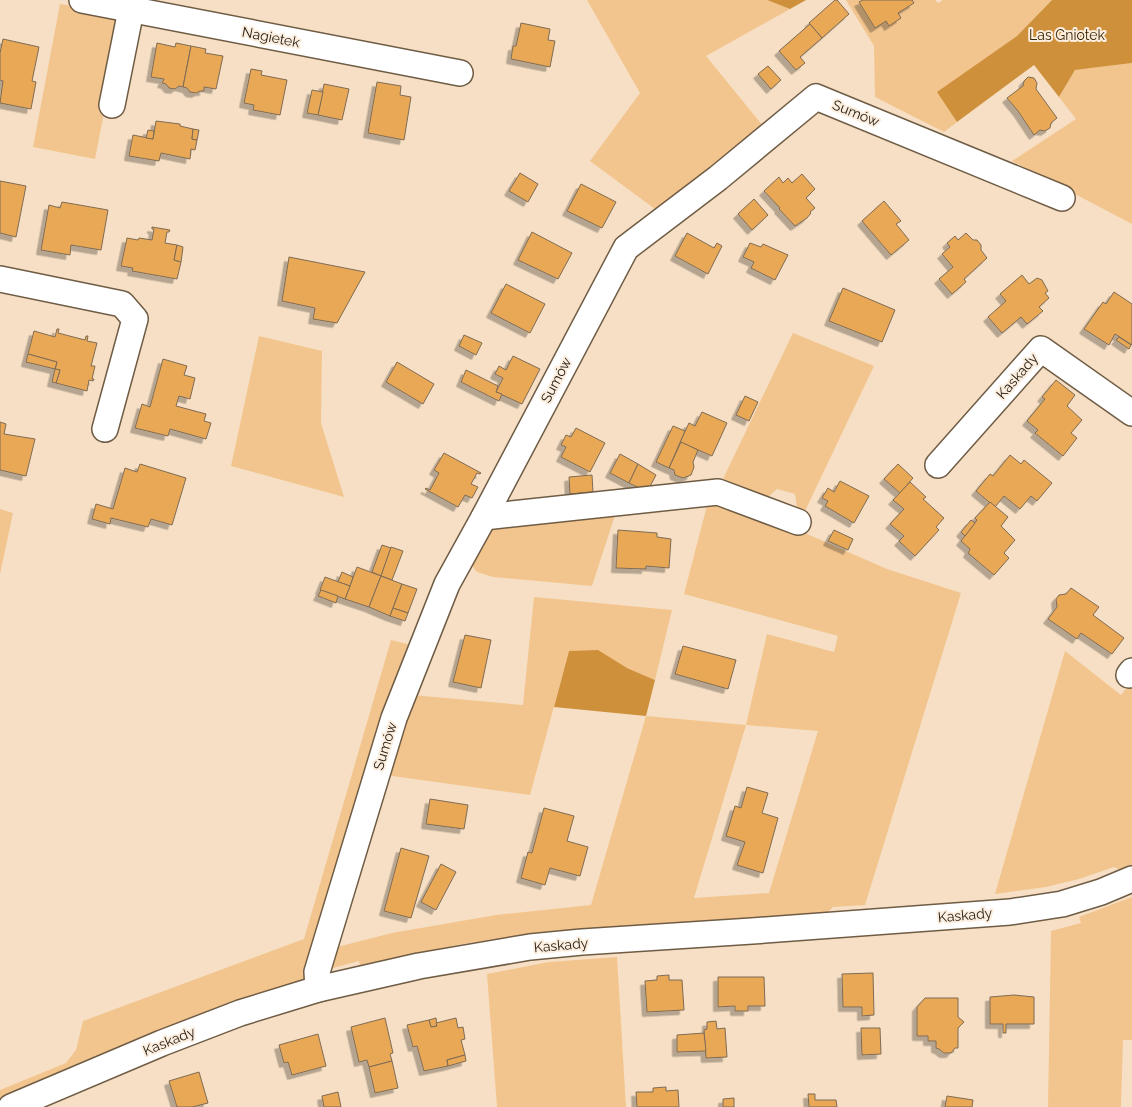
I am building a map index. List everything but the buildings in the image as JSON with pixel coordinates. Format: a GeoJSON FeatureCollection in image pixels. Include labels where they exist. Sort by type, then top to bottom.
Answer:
{"type":"FeatureCollection","features":[{"type":"Feature","properties":{"kind":"street","name":"Nagietek"},"geometry":{"type":"LineString","coordinates":[[82,0],[460,73]]}},
{"type":"Feature","properties":{"kind":"street"},"geometry":{"type":"LineString","coordinates":[[112,105],[131,10]]}},
{"type":"Feature","properties":{"kind":"street","name":"Sumów"},"geometry":{"type":"LineString","coordinates":[[318,989],[317,972],[394,718],[446,584],[484,517],[626,248],[718,178],[816,97],[1062,198]]}},
{"type":"Feature","properties":{"kind":"street"},"geometry":{"type":"LineString","coordinates":[[0,278],[122,304],[135,319],[105,429]]}},
{"type":"Feature","properties":{"kind":"street","name":"Kaskady"},"geometry":{"type":"LineString","coordinates":[[938,465],[1041,349],[1132,413]]}},
{"type":"Feature","properties":{"kind":"street"},"geometry":{"type":"LineString","coordinates":[[484,517],[718,492],[798,522]]}},
{"type":"Feature","properties":{"kind":"street","name":"Kaskady"},"geometry":{"type":"LineString","coordinates":[[11,1107],[171,1040],[240,1014],[318,989],[419,966],[530,947],[582,942],[1010,912],[1062,904],[1101,892],[1132,879]]}},
{"type":"Feature","properties":{"kind":"shaded area"},"geometry":{"type":"Polygon","coordinates":[[[587,0],[767,0],[790,9],[706,56],[763,126],[659,212],[590,161],[640,93],[587,0]]]}},
{"type":"Feature","properties":{"kind":"shaded area"},"geometry":{"type":"Polygon","coordinates":[[[846,0],[863,0],[859,3],[875,28],[886,21],[889,25],[901,18],[898,13],[914,3],[912,0],[935,0],[938,3],[943,0],[1052,0],[1017,36],[938,92],[957,122],[944,132],[875,97],[874,46],[846,0]]]}},
{"type":"Feature","properties":{"kind":"shaded area"},"geometry":{"type":"Polygon","coordinates":[[[60,4],[123,14],[95,159],[33,147],[60,4]]]}},
{"type":"Feature","properties":{"kind":"shaded area"},"geometry":{"type":"Polygon","coordinates":[[[1132,63],[1132,224],[1012,161],[1076,119],[1059,97],[1075,70],[1132,63]]]}},
{"type":"Feature","properties":{"kind":"shaded area"},"geometry":{"type":"Polygon","coordinates":[[[793,333],[874,366],[805,511],[797,508],[795,494],[777,489],[766,499],[723,479],[793,333]]]}},
{"type":"Feature","properties":{"kind":"shaded area"},"geometry":{"type":"Polygon","coordinates":[[[259,336],[322,351],[321,423],[344,497],[231,466],[259,336]]]}},
{"type":"Feature","properties":{"kind":"shaded area"},"geometry":{"type":"Polygon","coordinates":[[[709,498],[791,527],[887,569],[961,593],[865,905],[833,907],[827,913],[554,931],[462,944],[360,967],[359,961],[333,968],[329,963],[337,947],[392,933],[496,915],[591,905],[646,716],[746,725],[767,634],[834,652],[838,636],[684,594],[709,498]],[[746,725],[694,898],[769,893],[818,731],[746,725]]]}},
{"type":"Feature","properties":{"kind":"shaded area"},"geometry":{"type":"Polygon","coordinates":[[[0,509],[13,513],[0,574],[0,509]]]}},
{"type":"Feature","properties":{"kind":"shaded area"},"geometry":{"type":"Polygon","coordinates":[[[617,509],[592,586],[493,577],[477,572],[470,563],[492,523],[617,509]]]}},
{"type":"Feature","properties":{"kind":"shaded area"},"geometry":{"type":"Polygon","coordinates":[[[534,597],[672,610],[655,680],[627,668],[569,651],[530,795],[385,775],[412,695],[523,705],[534,597]]]}},
{"type":"Feature","properties":{"kind":"shaded area"},"geometry":{"type":"Polygon","coordinates":[[[391,640],[411,645],[310,971],[300,984],[157,1034],[0,1100],[0,1090],[66,1063],[76,1050],[83,1021],[304,939],[391,640]]]}},
{"type":"Feature","properties":{"kind":"shaded area"},"geometry":{"type":"Polygon","coordinates":[[[1065,651],[1121,695],[1132,681],[1132,868],[1125,872],[1114,867],[1079,879],[1046,887],[995,894],[1065,651]]]}},
{"type":"Feature","properties":{"kind":"shaded area"},"geometry":{"type":"Polygon","coordinates":[[[1132,897],[1132,1040],[1123,1040],[1121,1107],[1048,1107],[1051,931],[1081,923],[1079,917],[1132,897]]]}},
{"type":"Feature","properties":{"kind":"shaded area"},"geometry":{"type":"Polygon","coordinates":[[[617,957],[626,1107],[497,1107],[487,974],[549,962],[617,957]]]}},
{"type":"Feature","properties":{"kind":"green space"},"geometry":{"type":"Polygon","coordinates":[[[767,0],[806,0],[790,9],[767,0]]]}},
{"type":"Feature","properties":{"kind":"green space","name":"Las Gniotek"},"geometry":{"type":"Polygon","coordinates":[[[1052,0],[1132,0],[1132,63],[1075,70],[1059,97],[1034,65],[957,122],[937,92],[1017,36],[1052,0]]]}},
{"type":"Feature","properties":{"kind":"green space"},"geometry":{"type":"Polygon","coordinates":[[[598,650],[627,668],[655,680],[646,716],[554,707],[569,651],[598,650]]]}}]}
